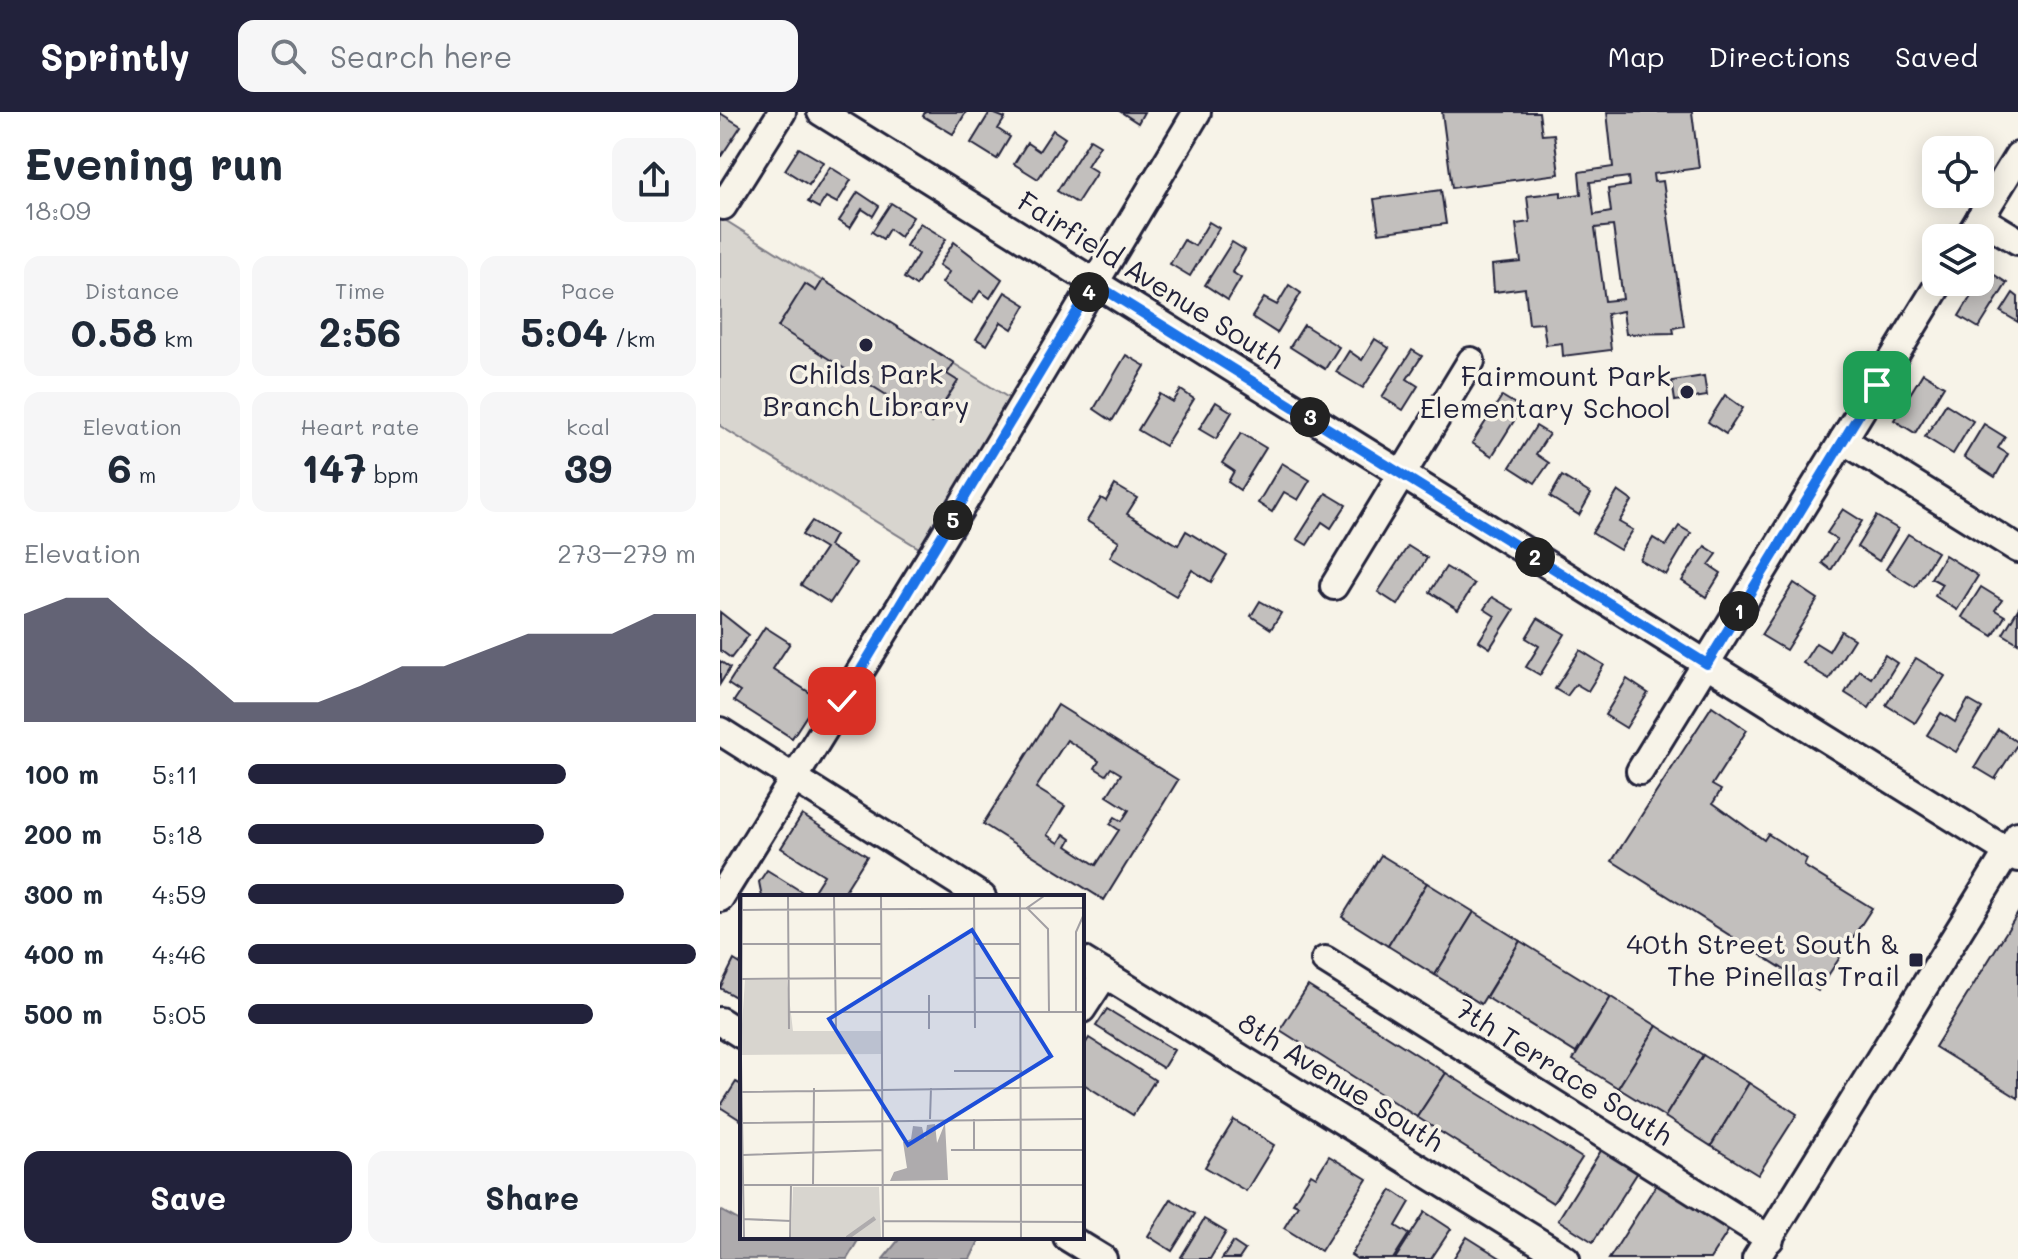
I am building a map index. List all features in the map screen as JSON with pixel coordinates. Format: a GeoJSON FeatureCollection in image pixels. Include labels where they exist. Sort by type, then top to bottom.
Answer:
{"type":"FeatureCollection","features":[{"type":"Feature","properties":{"kind":"street"},"geometry":{"type":"LineString","coordinates":[[723,206],[782,112]]}},
{"type":"Feature","properties":{"kind":"street","name":"Fairfield Avenue South"},"geometry":{"type":"LineString","coordinates":[[821,112],[1707,664],[2015,849]]}},
{"type":"Feature","properties":{"kind":"street"},"geometry":{"type":"LineString","coordinates":[[720,898],[1197,112]]}},
{"type":"Feature","properties":{"kind":"street"},"geometry":{"type":"LineString","coordinates":[[1976,224],[2018,156]]}},
{"type":"Feature","properties":{"kind":"street"},"geometry":{"type":"LineString","coordinates":[[1994,234],[2018,241]]}},
{"type":"Feature","properties":{"kind":"street"},"geometry":{"type":"LineString","coordinates":[[1640,771],[1931,296]]}},
{"type":"Feature","properties":{"kind":"street"},"geometry":{"type":"LineString","coordinates":[[1334,586],[1471,361]]}},
{"type":"Feature","properties":{"kind":"street"},"geometry":{"type":"LineString","coordinates":[[1843,440],[2018,549]]}},
{"type":"Feature","properties":{"kind":"street"},"geometry":{"type":"LineString","coordinates":[[720,731],[979,895]]}},
{"type":"Feature","properties":{"kind":"street"},"geometry":{"type":"LineString","coordinates":[[1763,1249],[2015,849]]}},
{"type":"Feature","properties":{"kind":"street","name":"7th Terrace South"},"geometry":{"type":"LineString","coordinates":[[1325,960],[1763,1249]]}},
{"type":"Feature","properties":{"kind":"street","name":"8th Avenue South"},"geometry":{"type":"LineString","coordinates":[[1084,961],[1566,1259]]}},
{"type":"Feature","properties":{"kind":"street"},"geometry":{"type":"LineString","coordinates":[[1084,1006],[1105,974]]}},
{"type":"Feature","properties":{"kind":"street"},"geometry":{"type":"LineString","coordinates":[[720,1021],[740,1034]]}},
{"type":"Feature","properties":{"kind":"street"},"geometry":{"type":"LineString","coordinates":[[1070,1239],[1103,1259]]}},
{"type":"Feature","properties":{"kind":"shaded area"},"geometry":{"type":"Polygon","coordinates":[[[720,217],[1012,400],[924,551],[720,426],[720,217]]]}},
{"type":"Feature","properties":{"kind":"shaded area"},"geometry":{"type":"Polygon","coordinates":[[[720,1210],[740,1221],[740,1239],[859,1239],[847,1259],[720,1259],[720,1210]]]}},
{"type":"Feature","properties":{"kind":"shaded area"},"geometry":{"type":"Polygon","coordinates":[[[899,1239],[980,1239],[970,1259],[883,1259],[899,1239]]]}},
{"type":"Feature","properties":{"kind":"building"},"geometry":{"type":"Polygon","coordinates":[[[925,112],[966,112],[953,134],[923,116],[925,112]]]}},
{"type":"Feature","properties":{"kind":"building"},"geometry":{"type":"Polygon","coordinates":[[[990,112],[1005,118],[998,129],[1010,137],[997,159],[971,143],[990,112]]]}},
{"type":"Feature","properties":{"kind":"building"},"geometry":{"type":"Polygon","coordinates":[[[1121,112],[1144,112],[1138,123],[1121,112]]]}},
{"type":"Feature","properties":{"kind":"building"},"geometry":{"type":"Polygon","coordinates":[[[1442,112],[1539,112],[1542,135],[1554,134],[1559,174],[1452,188],[1442,112]]]}},
{"type":"Feature","properties":{"kind":"building"},"geometry":{"type":"Polygon","coordinates":[[[1607,112],[1692,112],[1699,168],[1653,174],[1654,182],[1663,181],[1684,326],[1673,328],[1674,333],[1626,334],[1623,311],[1607,314],[1611,350],[1563,356],[1562,343],[1546,345],[1543,323],[1529,324],[1525,288],[1494,292],[1492,265],[1521,262],[1516,224],[1530,222],[1527,196],[1561,192],[1561,197],[1581,194],[1579,172],[1613,167],[1607,112]],[[1628,177],[1590,182],[1594,215],[1611,212],[1608,189],[1629,186],[1628,177]],[[1613,226],[1595,228],[1605,301],[1623,299],[1613,226]]]}},
{"type":"Feature","properties":{"kind":"building"},"geometry":{"type":"Polygon","coordinates":[[[720,113],[741,126],[720,158],[720,113]]]}},
{"type":"Feature","properties":{"kind":"building"},"geometry":{"type":"Polygon","coordinates":[[[1053,130],[1065,138],[1038,179],[1014,164],[1027,143],[1039,151],[1053,130]]]}},
{"type":"Feature","properties":{"kind":"building"},"geometry":{"type":"Polygon","coordinates":[[[1090,139],[1100,145],[1087,166],[1097,172],[1077,203],[1057,191],[1090,139]]]}},
{"type":"Feature","properties":{"kind":"building"},"geometry":{"type":"Polygon","coordinates":[[[799,148],[823,162],[809,185],[785,170],[799,148]]]}},
{"type":"Feature","properties":{"kind":"building"},"geometry":{"type":"Polygon","coordinates":[[[830,167],[851,180],[837,203],[826,197],[819,208],[808,202],[830,167]]]}},
{"type":"Feature","properties":{"kind":"building"},"geometry":{"type":"Polygon","coordinates":[[[1441,190],[1446,224],[1379,233],[1374,199],[1441,190]]]}},
{"type":"Feature","properties":{"kind":"building"},"geometry":{"type":"Polygon","coordinates":[[[858,192],[879,206],[873,216],[862,209],[850,228],[839,221],[858,192]]]}},
{"type":"Feature","properties":{"kind":"building"},"geometry":{"type":"Polygon","coordinates":[[[891,203],[913,217],[900,237],[889,229],[883,239],[872,232],[891,203]]]}},
{"type":"Feature","properties":{"kind":"building"},"geometry":{"type":"Polygon","coordinates":[[[1209,222],[1219,228],[1190,276],[1170,264],[1184,240],[1195,246],[1209,222]]]}},
{"type":"Feature","properties":{"kind":"building"},"geometry":{"type":"Polygon","coordinates":[[[920,223],[946,239],[916,286],[904,278],[918,254],[906,246],[920,223]]]}},
{"type":"Feature","properties":{"kind":"building"},"geometry":{"type":"Polygon","coordinates":[[[954,242],[1002,279],[990,298],[980,291],[972,303],[942,283],[949,272],[939,265],[954,242]]]}},
{"type":"Feature","properties":{"kind":"building"},"geometry":{"type":"Polygon","coordinates":[[[1232,242],[1245,250],[1232,272],[1241,278],[1228,300],[1205,285],[1232,242]]]}},
{"type":"Feature","properties":{"kind":"building"},"geometry":{"type":"Polygon","coordinates":[[[1994,275],[2007,283],[1979,328],[1959,316],[1971,296],[1994,296],[1994,275]]]}},
{"type":"Feature","properties":{"kind":"building","name":"Childs Park Branch Library"},"geometry":{"type":"Polygon","coordinates":[[[823,280],[954,363],[947,374],[958,381],[931,423],[778,327],[805,284],[816,291],[823,280]]]}},
{"type":"Feature","properties":{"kind":"building"},"geometry":{"type":"Polygon","coordinates":[[[1289,285],[1301,293],[1277,333],[1252,317],[1264,298],[1277,305],[1289,285]]]}},
{"type":"Feature","properties":{"kind":"building"},"geometry":{"type":"Polygon","coordinates":[[[1005,292],[1026,305],[1012,329],[1001,322],[987,345],[976,339],[1005,292]]]}},
{"type":"Feature","properties":{"kind":"building"},"geometry":{"type":"Polygon","coordinates":[[[2013,293],[2018,297],[2018,322],[2001,312],[2013,293]]]}},
{"type":"Feature","properties":{"kind":"building"},"geometry":{"type":"Polygon","coordinates":[[[1304,325],[1339,347],[1325,369],[1290,347],[1304,325]]]}},
{"type":"Feature","properties":{"kind":"building"},"geometry":{"type":"Polygon","coordinates":[[[1375,339],[1389,348],[1363,388],[1336,372],[1349,351],[1362,360],[1375,339]]]}},
{"type":"Feature","properties":{"kind":"building"},"geometry":{"type":"Polygon","coordinates":[[[1412,350],[1422,356],[1407,379],[1418,386],[1403,410],[1382,397],[1412,350]]]}},
{"type":"Feature","properties":{"kind":"building"},"geometry":{"type":"Polygon","coordinates":[[[1126,355],[1145,366],[1112,421],[1094,409],[1126,355]]]}},
{"type":"Feature","properties":{"kind":"building"},"geometry":{"type":"Polygon","coordinates":[[[1923,373],[1944,386],[1915,433],[1894,420],[1923,373]]]}},
{"type":"Feature","properties":{"kind":"building"},"geometry":{"type":"Polygon","coordinates":[[[1704,376],[1707,396],[1675,401],[1672,381],[1704,376]]]}},
{"type":"Feature","properties":{"kind":"building"},"geometry":{"type":"Polygon","coordinates":[[[1181,390],[1194,399],[1165,446],[1138,430],[1160,394],[1173,402],[1181,390]]]}},
{"type":"Feature","properties":{"kind":"building"},"geometry":{"type":"Polygon","coordinates":[[[1725,395],[1743,408],[1726,434],[1708,422],[1725,395]]]}},
{"type":"Feature","properties":{"kind":"building"},"geometry":{"type":"Polygon","coordinates":[[[1502,396],[1522,408],[1492,456],[1472,443],[1502,396]]]}},
{"type":"Feature","properties":{"kind":"building"},"geometry":{"type":"Polygon","coordinates":[[[1216,402],[1232,412],[1216,439],[1199,429],[1216,402]]]}},
{"type":"Feature","properties":{"kind":"building"},"geometry":{"type":"Polygon","coordinates":[[[1946,404],[1973,421],[1953,454],[1925,437],[1946,404]]]}},
{"type":"Feature","properties":{"kind":"building"},"geometry":{"type":"Polygon","coordinates":[[[1984,424],[2005,437],[1998,448],[2008,454],[1995,477],[1964,457],[1984,424]]]}},
{"type":"Feature","properties":{"kind":"building"},"geometry":{"type":"Polygon","coordinates":[[[1536,426],[1549,434],[1536,454],[1549,463],[1535,483],[1510,467],[1536,426]]]}},
{"type":"Feature","properties":{"kind":"building"},"geometry":{"type":"Polygon","coordinates":[[[1241,433],[1266,448],[1240,490],[1228,482],[1234,471],[1222,463],[1241,433]]]}},
{"type":"Feature","properties":{"kind":"building"},"geometry":{"type":"Polygon","coordinates":[[[1282,463],[1310,480],[1298,500],[1284,492],[1272,512],[1258,503],[1282,463]]]}},
{"type":"Feature","properties":{"kind":"building"},"geometry":{"type":"Polygon","coordinates":[[[1562,476],[1591,494],[1579,515],[1550,497],[1562,476]]]}},
{"type":"Feature","properties":{"kind":"building"},"geometry":{"type":"Polygon","coordinates":[[[1115,485],[1137,498],[1127,514],[1178,545],[1186,531],[1227,556],[1211,582],[1192,570],[1176,596],[1110,557],[1119,541],[1087,521],[1101,498],[1106,501],[1115,485]]]}},
{"type":"Feature","properties":{"kind":"building"},"geometry":{"type":"Polygon","coordinates":[[[1618,491],[1632,501],[1619,522],[1633,530],[1620,550],[1592,533],[1618,491]]]}},
{"type":"Feature","properties":{"kind":"building"},"geometry":{"type":"Polygon","coordinates":[[[1326,493],[1346,505],[1331,528],[1322,522],[1307,545],[1297,539],[1326,493]]]}},
{"type":"Feature","properties":{"kind":"building"},"geometry":{"type":"Polygon","coordinates":[[[1843,509],[1862,521],[1831,570],[1822,563],[1837,539],[1827,533],[1843,509]]]}},
{"type":"Feature","properties":{"kind":"building"},"geometry":{"type":"Polygon","coordinates":[[[1876,516],[1898,529],[1879,561],[1857,547],[1876,516]]]}},
{"type":"Feature","properties":{"kind":"building"},"geometry":{"type":"Polygon","coordinates":[[[812,521],[835,535],[829,546],[856,563],[830,603],[801,585],[825,549],[802,535],[812,521]]]}},
{"type":"Feature","properties":{"kind":"building"},"geometry":{"type":"Polygon","coordinates":[[[1679,526],[1691,533],[1666,575],[1640,560],[1653,538],[1666,546],[1679,526]]]}},
{"type":"Feature","properties":{"kind":"building"},"geometry":{"type":"Polygon","coordinates":[[[1908,534],[1937,552],[1915,587],[1886,569],[1908,534]]]}},
{"type":"Feature","properties":{"kind":"building"},"geometry":{"type":"Polygon","coordinates":[[[1408,546],[1427,558],[1398,605],[1378,592],[1408,546]]]}},
{"type":"Feature","properties":{"kind":"building"},"geometry":{"type":"Polygon","coordinates":[[[1705,546],[1717,554],[1709,565],[1721,573],[1706,597],[1682,581],[1705,546]]]}},
{"type":"Feature","properties":{"kind":"building"},"geometry":{"type":"Polygon","coordinates":[[[1945,555],[1978,576],[1957,610],[1935,596],[1942,584],[1931,578],[1945,555]]]}},
{"type":"Feature","properties":{"kind":"building"},"geometry":{"type":"Polygon","coordinates":[[[1446,567],[1474,584],[1458,610],[1430,592],[1446,567]]]}},
{"type":"Feature","properties":{"kind":"building"},"geometry":{"type":"Polygon","coordinates":[[[1794,583],[1818,599],[1786,650],[1761,635],[1794,583]]]}},
{"type":"Feature","properties":{"kind":"building"},"geometry":{"type":"Polygon","coordinates":[[[1981,587],[2002,600],[1995,610],[2005,616],[1993,636],[1962,617],[1981,587]]]}},
{"type":"Feature","properties":{"kind":"building"},"geometry":{"type":"Polygon","coordinates":[[[1492,597],[1514,610],[1490,648],[1479,641],[1495,616],[1484,609],[1492,597]]]}},
{"type":"Feature","properties":{"kind":"building"},"geometry":{"type":"Polygon","coordinates":[[[1260,601],[1281,613],[1271,629],[1251,616],[1260,601]]]}},
{"type":"Feature","properties":{"kind":"building"},"geometry":{"type":"Polygon","coordinates":[[[2018,609],[2018,643],[2003,634],[2018,609]]]}},
{"type":"Feature","properties":{"kind":"building"},"geometry":{"type":"Polygon","coordinates":[[[720,612],[749,635],[731,658],[720,650],[720,612]]]}},
{"type":"Feature","properties":{"kind":"building"},"geometry":{"type":"Polygon","coordinates":[[[1538,618],[1565,634],[1540,675],[1526,667],[1539,646],[1526,638],[1538,618]]]}},
{"type":"Feature","properties":{"kind":"building"},"geometry":{"type":"Polygon","coordinates":[[[765,627],[790,643],[773,669],[818,698],[792,738],[734,701],[740,692],[728,684],[765,627]]]}},
{"type":"Feature","properties":{"kind":"building"},"geometry":{"type":"Polygon","coordinates":[[[1841,631],[1854,639],[1829,679],[1803,663],[1816,643],[1829,651],[1841,631]]]}},
{"type":"Feature","properties":{"kind":"building"},"geometry":{"type":"Polygon","coordinates":[[[1580,650],[1604,665],[1588,691],[1576,684],[1567,696],[1555,689],[1580,650]]]}},
{"type":"Feature","properties":{"kind":"building"},"geometry":{"type":"Polygon","coordinates":[[[1885,655],[1897,663],[1869,708],[1845,693],[1859,670],[1871,678],[1885,655]]]}},
{"type":"Feature","properties":{"kind":"building"},"geometry":{"type":"Polygon","coordinates":[[[1916,658],[1945,676],[1915,723],[1886,705],[1916,658]]]}},
{"type":"Feature","properties":{"kind":"building"},"geometry":{"type":"Polygon","coordinates":[[[720,661],[730,668],[720,684],[720,661]]]}},
{"type":"Feature","properties":{"kind":"building"},"geometry":{"type":"Polygon","coordinates":[[[1627,679],[1648,693],[1626,728],[1605,715],[1627,679]]]}},
{"type":"Feature","properties":{"kind":"building"},"geometry":{"type":"Polygon","coordinates":[[[1968,700],[1982,708],[1956,752],[1927,735],[1941,713],[1955,722],[1968,700]]]}},
{"type":"Feature","properties":{"kind":"building"},"geometry":{"type":"Polygon","coordinates":[[[1058,705],[1178,780],[1104,900],[983,824],[1058,705]],[[1067,740],[1036,788],[1065,806],[1047,835],[1059,843],[1064,834],[1071,839],[1067,846],[1096,865],[1119,830],[1110,824],[1115,817],[1122,821],[1129,810],[1107,796],[1121,774],[1111,768],[1106,775],[1095,768],[1099,761],[1067,740]]]}},
{"type":"Feature","properties":{"kind":"building"},"geometry":{"type":"Polygon","coordinates":[[[1712,706],[1747,730],[1712,785],[1721,790],[1713,803],[1764,840],[1768,834],[1807,859],[1804,866],[1872,908],[1818,991],[1612,861],[1712,706]]]}},
{"type":"Feature","properties":{"kind":"building"},"geometry":{"type":"Polygon","coordinates":[[[1998,729],[2018,743],[1995,779],[1975,767],[1998,729]]]}},
{"type":"Feature","properties":{"kind":"building"},"geometry":{"type":"Polygon","coordinates":[[[802,815],[867,856],[842,895],[811,895],[824,875],[781,848],[802,815]]]}},
{"type":"Feature","properties":{"kind":"building"},"geometry":{"type":"Polygon","coordinates":[[[1381,855],[1427,883],[1388,946],[1342,917],[1381,855]]]}},
{"type":"Feature","properties":{"kind":"building"},"geometry":{"type":"Polygon","coordinates":[[[767,870],[807,895],[762,895],[759,882],[767,870]]]}},
{"type":"Feature","properties":{"kind":"building"},"geometry":{"type":"Polygon","coordinates":[[[1427,883],[1474,912],[1435,975],[1388,946],[1427,883]]]}},
{"type":"Feature","properties":{"kind":"building"},"geometry":{"type":"Polygon","coordinates":[[[1474,912],[1520,941],[1481,1004],[1435,975],[1474,912]]]}},
{"type":"Feature","properties":{"kind":"building"},"geometry":{"type":"Polygon","coordinates":[[[2018,913],[2018,1098],[1935,1047],[2018,913]]]}},
{"type":"Feature","properties":{"kind":"building"},"geometry":{"type":"Polygon","coordinates":[[[1520,941],[1611,997],[1576,1053],[1486,997],[1520,941]]]}},
{"type":"Feature","properties":{"kind":"building"},"geometry":{"type":"Polygon","coordinates":[[[734,960],[740,964],[740,999],[720,988],[734,960]]]}},
{"type":"Feature","properties":{"kind":"building"},"geometry":{"type":"Polygon","coordinates":[[[1308,986],[1446,1073],[1417,1117],[1280,1030],[1308,986]]]}},
{"type":"Feature","properties":{"kind":"building"},"geometry":{"type":"Polygon","coordinates":[[[1611,997],[1657,1026],[1618,1088],[1573,1060],[1611,997]]]}},
{"type":"Feature","properties":{"kind":"building"},"geometry":{"type":"Polygon","coordinates":[[[1107,1009],[1174,1050],[1163,1068],[1096,1026],[1107,1009]]]}},
{"type":"Feature","properties":{"kind":"building"},"geometry":{"type":"Polygon","coordinates":[[[1657,1026],[1703,1055],[1665,1117],[1618,1088],[1657,1026]]]}},
{"type":"Feature","properties":{"kind":"building"},"geometry":{"type":"Polygon","coordinates":[[[1089,1038],[1155,1080],[1133,1115],[1084,1084],[1084,1046],[1089,1038]]]}},
{"type":"Feature","properties":{"kind":"building"},"geometry":{"type":"Polygon","coordinates":[[[1703,1055],[1749,1083],[1711,1146],[1665,1117],[1703,1055]]]}},
{"type":"Feature","properties":{"kind":"building"},"geometry":{"type":"Polygon","coordinates":[[[1446,1073],[1582,1158],[1553,1203],[1417,1117],[1446,1073]]]}},
{"type":"Feature","properties":{"kind":"building"},"geometry":{"type":"Polygon","coordinates":[[[736,1082],[740,1084],[740,1120],[720,1107],[736,1082]]]}},
{"type":"Feature","properties":{"kind":"building"},"geometry":{"type":"Polygon","coordinates":[[[1749,1083],[1797,1114],[1758,1175],[1711,1146],[1749,1083]]]}},
{"type":"Feature","properties":{"kind":"building"},"geometry":{"type":"Polygon","coordinates":[[[1234,1120],[1274,1145],[1246,1191],[1205,1167],[1234,1120]]]}},
{"type":"Feature","properties":{"kind":"building"},"geometry":{"type":"Polygon","coordinates":[[[1602,1149],[1638,1172],[1593,1242],[1558,1220],[1602,1149]]]}},
{"type":"Feature","properties":{"kind":"building"},"geometry":{"type":"Polygon","coordinates":[[[1329,1156],[1367,1179],[1321,1251],[1284,1228],[1298,1205],[1293,1203],[1311,1174],[1316,1177],[1329,1156]]]}},
{"type":"Feature","properties":{"kind":"building"},"geometry":{"type":"Polygon","coordinates":[[[1658,1182],[1730,1228],[1710,1259],[1609,1259],[1658,1182]]]}},
{"type":"Feature","properties":{"kind":"building"},"geometry":{"type":"Polygon","coordinates":[[[1392,1190],[1410,1202],[1396,1226],[1409,1234],[1393,1259],[1357,1259],[1351,1255],[1392,1190]]]}},
{"type":"Feature","properties":{"kind":"building"},"geometry":{"type":"Polygon","coordinates":[[[1171,1199],[1195,1214],[1172,1251],[1148,1236],[1171,1199]]]}},
{"type":"Feature","properties":{"kind":"building"},"geometry":{"type":"Polygon","coordinates":[[[1425,1212],[1451,1229],[1431,1259],[1395,1259],[1425,1212]]]}},
{"type":"Feature","properties":{"kind":"building"},"geometry":{"type":"Polygon","coordinates":[[[1204,1219],[1226,1232],[1210,1259],[1184,1259],[1181,1257],[1204,1219]]]}},
{"type":"Feature","properties":{"kind":"building"},"geometry":{"type":"Polygon","coordinates":[[[1467,1237],[1502,1259],[1453,1259],[1467,1237]]]}},
{"type":"Feature","properties":{"kind":"building"},"geometry":{"type":"Polygon","coordinates":[[[1233,1242],[1245,1250],[1239,1259],[1222,1259],[1233,1242]]]}},
{"type":"Feature","properties":{"kind":"place","name":"Childs Park Branch Library"},"geometry":{"type":"Point","coordinates":[866,345]}},
{"type":"Feature","properties":{"kind":"place","name":"Fairmount Park Elementary School"},"geometry":{"type":"Point","coordinates":[1687,392]}},
{"type":"Feature","properties":{"kind":"place","name":"40th Street South & The Pinellas Trail"},"geometry":{"type":"Point","coordinates":[1916,960]}},
{"type":"Feature","properties":{"kind":"route"},"geometry":{"type":"LineString","coordinates":[[842,701],[1094,283],[1707,664],[1877,385]]}}]}
